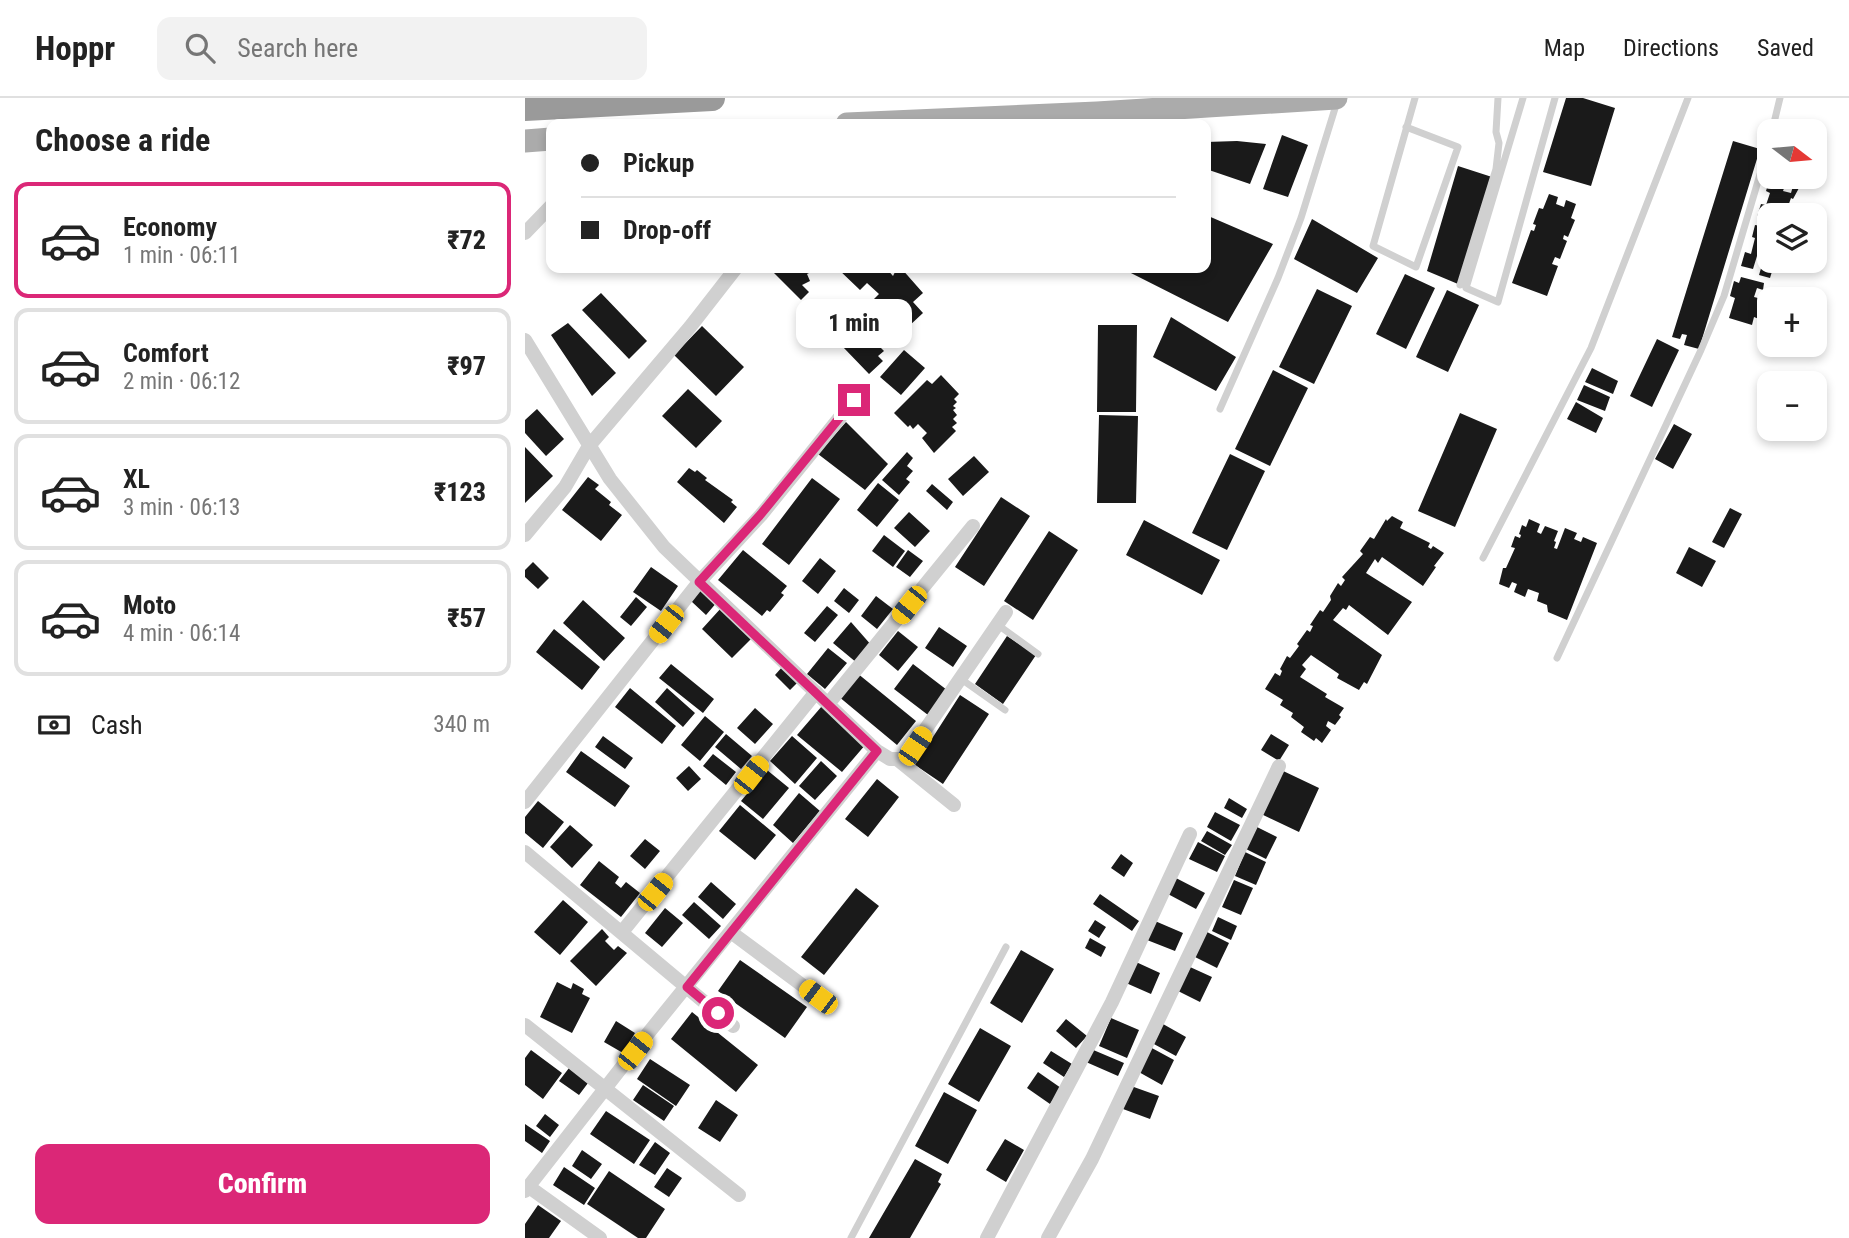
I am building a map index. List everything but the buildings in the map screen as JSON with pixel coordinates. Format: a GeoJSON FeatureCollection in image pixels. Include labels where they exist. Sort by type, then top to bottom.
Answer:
{"type":"FeatureCollection","features":[{"type":"Feature","properties":{"kind":"highway"},"geometry":{"type":"LineString","coordinates":[[525,108],[712,98]]}},
{"type":"Feature","properties":{"kind":"main road"},"geometry":{"type":"LineString","coordinates":[[961,119],[1337,98]]}},
{"type":"Feature","properties":{"kind":"main road"},"geometry":{"type":"LineString","coordinates":[[525,141],[546,139]]}},
{"type":"Feature","properties":{"kind":"street"},"geometry":{"type":"LineString","coordinates":[[525,233],[546,211]]}},
{"type":"Feature","properties":{"kind":"street"},"geometry":{"type":"LineString","coordinates":[[525,535],[565,486],[589,446],[732,273]]}},
{"type":"Feature","properties":{"kind":"street"},"geometry":{"type":"LineString","coordinates":[[525,340],[610,479],[664,547],[877,751],[890,759],[903,759],[915,746],[1002,619]]}},
{"type":"Feature","properties":{"kind":"street"},"geometry":{"type":"LineString","coordinates":[[525,802],[699,582],[761,514],[854,400]]}},
{"type":"Feature","properties":{"kind":"street"},"geometry":{"type":"LineString","coordinates":[[828,704],[973,526]]}},
{"type":"Feature","properties":{"kind":"street"},"geometry":{"type":"LineString","coordinates":[[622,932],[816,692]]}},
{"type":"Feature","properties":{"kind":"street"},"geometry":{"type":"LineString","coordinates":[[600,1238],[527,1189],[877,751]]}},
{"type":"Feature","properties":{"kind":"street"},"geometry":{"type":"LineString","coordinates":[[897,759],[954,805]]}},
{"type":"Feature","properties":{"kind":"street"},"geometry":{"type":"LineString","coordinates":[[1048,1238],[1092,1159],[1279,766]]}},
{"type":"Feature","properties":{"kind":"street"},"geometry":{"type":"LineString","coordinates":[[988,1238],[1112,1002],[1190,834]]}},
{"type":"Feature","properties":{"kind":"street"},"geometry":{"type":"LineString","coordinates":[[525,852],[733,1026]]}},
{"type":"Feature","properties":{"kind":"street"},"geometry":{"type":"LineString","coordinates":[[732,933],[818,997]]}},
{"type":"Feature","properties":{"kind":"street"},"geometry":{"type":"LineString","coordinates":[[525,1025],[739,1195]]}},
{"type":"Feature","properties":{"kind":"lane"},"geometry":{"type":"LineString","coordinates":[[1220,409],[1278,278],[1301,218],[1337,98]]}},
{"type":"Feature","properties":{"kind":"lane"},"geometry":{"type":"LineString","coordinates":[[1406,127],[1458,147],[1416,267],[1373,246],[1406,127],[1415,98]]}},
{"type":"Feature","properties":{"kind":"lane"},"geometry":{"type":"LineString","coordinates":[[1460,285],[1496,169],[1499,143],[1496,132],[1498,98]]}},
{"type":"Feature","properties":{"kind":"lane"},"geometry":{"type":"LineString","coordinates":[[1523,98],[1466,288],[1498,302],[1555,98]]}},
{"type":"Feature","properties":{"kind":"lane"},"geometry":{"type":"LineString","coordinates":[[1483,558],[1591,348],[1688,98]]}},
{"type":"Feature","properties":{"kind":"lane"},"geometry":{"type":"LineString","coordinates":[[1775,119],[1780,98]]}},
{"type":"Feature","properties":{"kind":"lane"},"geometry":{"type":"LineString","coordinates":[[1557,658],[1724,296],[1757,185]]}},
{"type":"Feature","properties":{"kind":"lane"},"geometry":{"type":"LineString","coordinates":[[1002,619],[1038,654]]}},
{"type":"Feature","properties":{"kind":"lane"},"geometry":{"type":"LineString","coordinates":[[961,679],[1005,710]]}},
{"type":"Feature","properties":{"kind":"lane"},"geometry":{"type":"LineString","coordinates":[[851,1238],[1006,947]]}},
{"type":"Feature","properties":{"kind":"route"},"geometry":{"type":"LineString","coordinates":[[718,1013],[687,987],[877,751],[699,582],[761,514],[854,400]]}}]}
